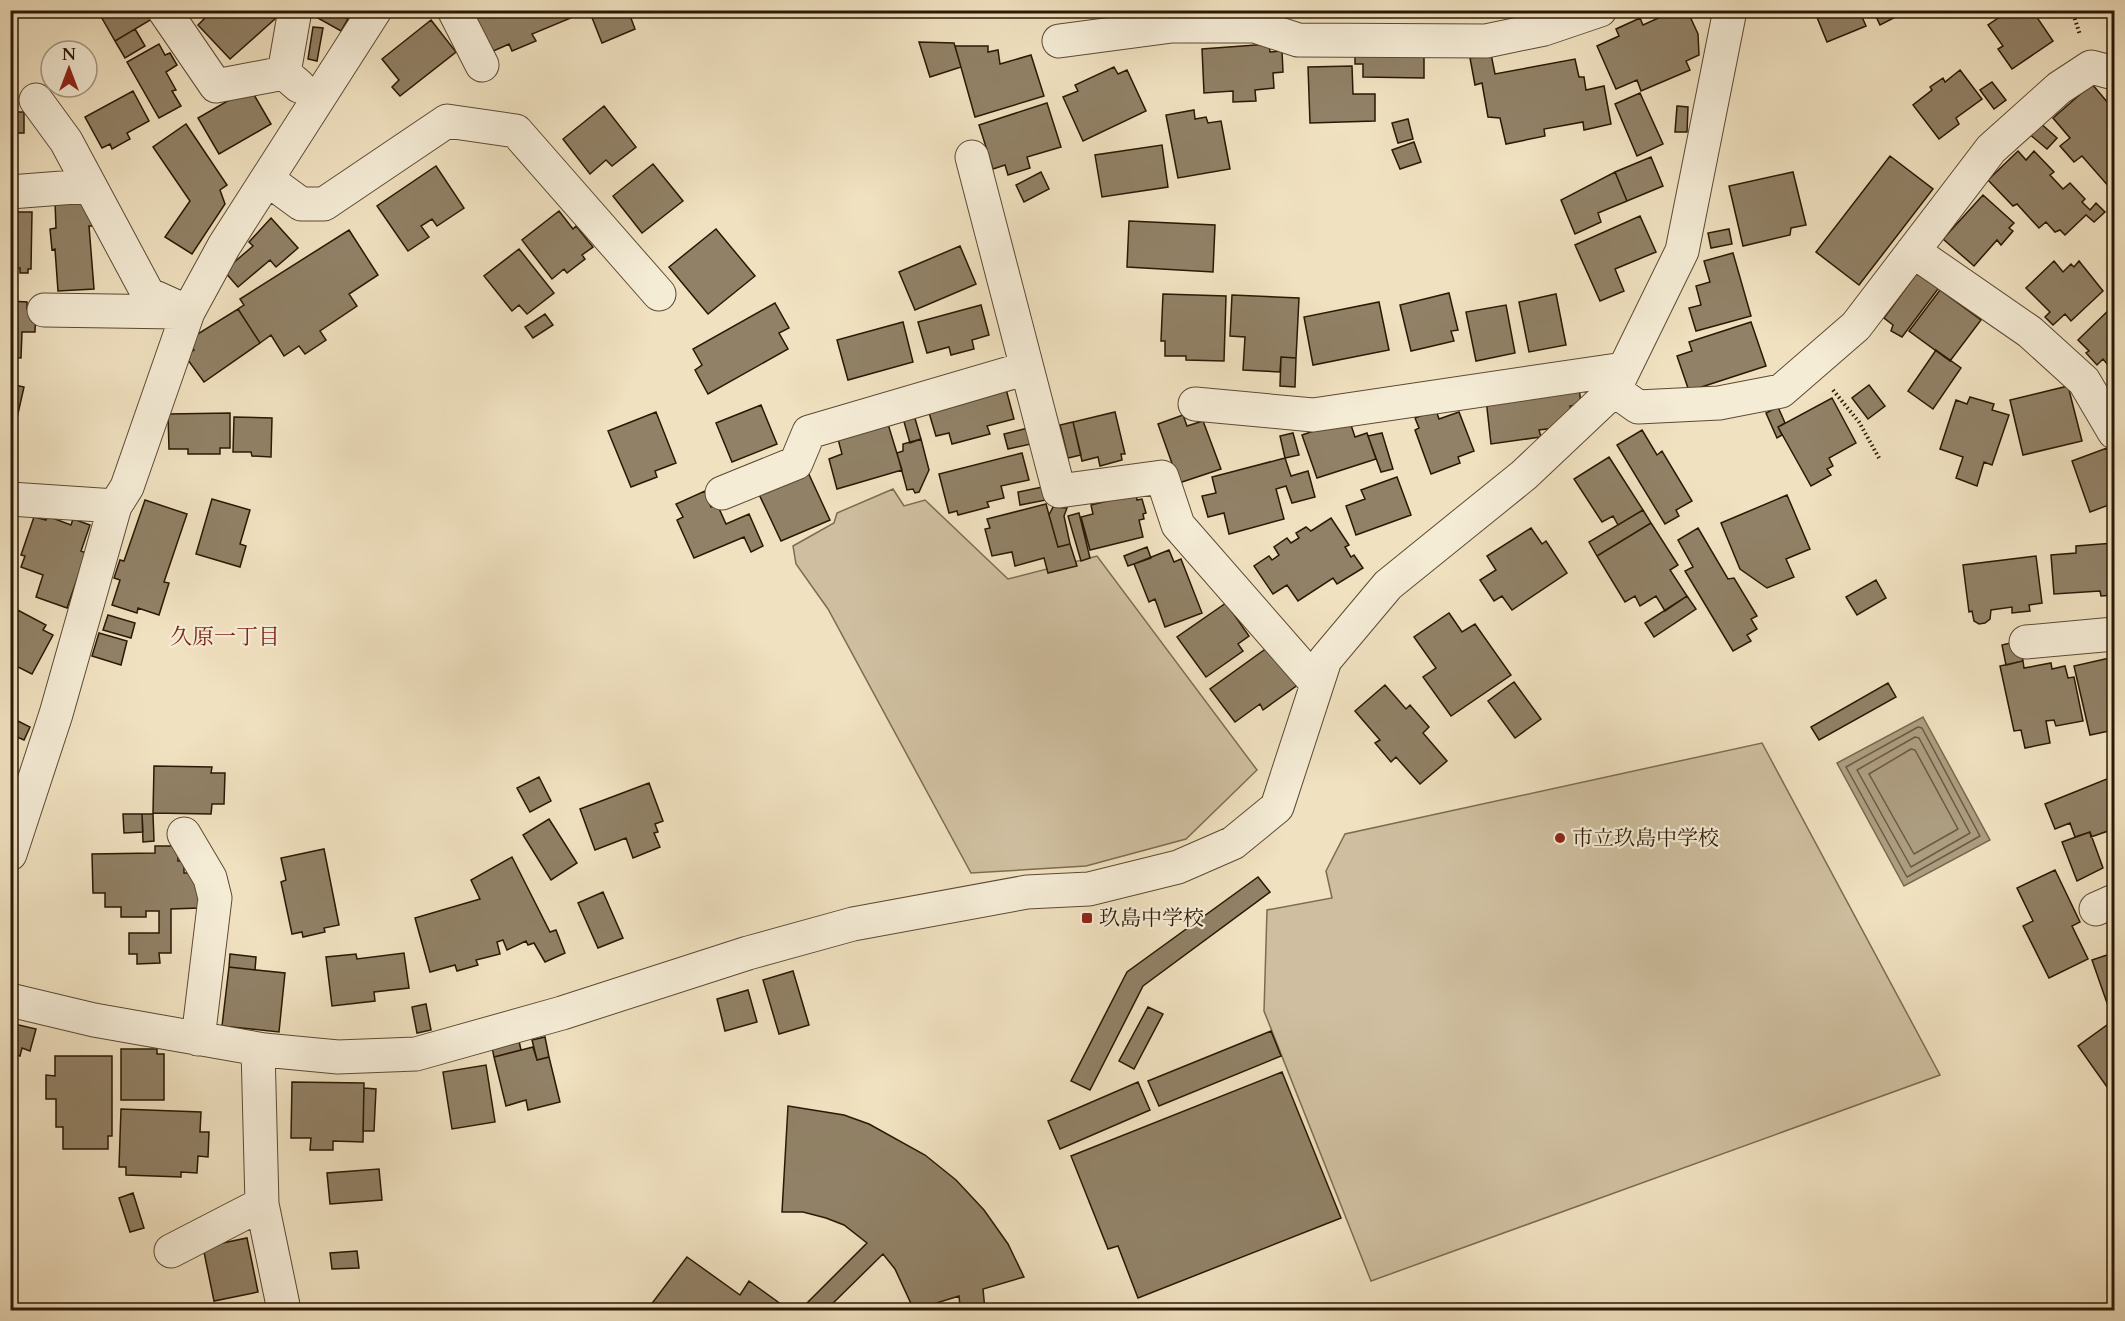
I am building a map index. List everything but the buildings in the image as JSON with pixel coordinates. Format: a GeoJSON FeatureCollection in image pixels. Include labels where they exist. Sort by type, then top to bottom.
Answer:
{"type":"FeatureCollection","features":[{"type":"Feature","properties":{"kind":"street"},"geometry":{"type":"LineString","coordinates":[[164,10],[216,86],[284,73]]}},
{"type":"Feature","properties":{"kind":"street"},"geometry":{"type":"LineString","coordinates":[[284,73],[295,10]]}},
{"type":"Feature","properties":{"kind":"street"},"geometry":{"type":"LineString","coordinates":[[10,854],[56,714],[115,506],[127,487],[188,312],[224,246],[375,10]]}},
{"type":"Feature","properties":{"kind":"street"},"geometry":{"type":"LineString","coordinates":[[453,10],[482,65]]}},
{"type":"Feature","properties":{"kind":"street"},"geometry":{"type":"LineString","coordinates":[[1059,41],[1172,26],[1255,26],[1298,40],[1486,41],[1544,29],[1600,10]]}},
{"type":"Feature","properties":{"kind":"street"},"geometry":{"type":"LineString","coordinates":[[10,1000],[94,1020],[258,1049],[338,1057],[416,1054],[562,1013],[748,952],[854,924],[1027,892],[1089,890],[1178,867],[1233,843],[1277,807],[1325,660],[1388,585],[1524,475],[1619,380],[1683,251],[1730,10]]}},
{"type":"Feature","properties":{"kind":"street"},"geometry":{"type":"LineString","coordinates":[[1619,380],[1638,407],[1719,403],[1781,391],[1856,326],[1991,149],[2050,96],[2091,67],[2115,73]]}},
{"type":"Feature","properties":{"kind":"street"},"geometry":{"type":"LineString","coordinates":[[284,73],[316,101]]}},
{"type":"Feature","properties":{"kind":"street"},"geometry":{"type":"LineString","coordinates":[[36,100],[66,141],[88,186],[148,294],[188,312]]}},
{"type":"Feature","properties":{"kind":"street"},"geometry":{"type":"LineString","coordinates":[[267,179],[301,204],[324,204],[447,121],[516,131],[659,294]]}},
{"type":"Feature","properties":{"kind":"street"},"geometry":{"type":"LineString","coordinates":[[972,157],[1059,491],[1162,477],[1178,525],[1317,684]]}},
{"type":"Feature","properties":{"kind":"street"},"geometry":{"type":"LineString","coordinates":[[10,192],[88,186]]}},
{"type":"Feature","properties":{"kind":"street"},"geometry":{"type":"LineString","coordinates":[[1913,251],[2030,332],[2084,381],[2115,432]]}},
{"type":"Feature","properties":{"kind":"street"},"geometry":{"type":"LineString","coordinates":[[44,310],[188,312]]}},
{"type":"Feature","properties":{"kind":"street"},"geometry":{"type":"LineString","coordinates":[[722,493],[796,463],[809,432],[1027,368]]}},
{"type":"Feature","properties":{"kind":"street"},"geometry":{"type":"LineString","coordinates":[[1195,404],[1313,415],[1619,380]]}},
{"type":"Feature","properties":{"kind":"street"},"geometry":{"type":"LineString","coordinates":[[10,500],[115,506]]}},
{"type":"Feature","properties":{"kind":"street"},"geometry":{"type":"LineString","coordinates":[[2026,642],[2115,634]]}},
{"type":"Feature","properties":{"kind":"street"},"geometry":{"type":"LineString","coordinates":[[184,834],[210,878],[215,898],[198,1038]]}},
{"type":"Feature","properties":{"kind":"street"},"geometry":{"type":"LineString","coordinates":[[258,1049],[262,1204],[284,1311]]}},
{"type":"Feature","properties":{"kind":"street"},"geometry":{"type":"LineString","coordinates":[[171,1251],[262,1204]]}},
{"type":"Feature","properties":{"kind":"path"},"geometry":{"type":"LineString","coordinates":[[1812,364],[1859,422],[1879,458]]}},
{"type":"Feature","properties":{"kind":"shaded area"},"geometry":{"type":"Polygon","coordinates":[[[893,489],[904,506],[925,500],[1008,579],[1097,556],[1257,770],[1186,839],[1086,866],[971,873],[828,609],[796,564],[793,546],[834,523],[837,513],[893,489]]]}},
{"type":"Feature","properties":{"kind":"shaded area"},"geometry":{"type":"Polygon","coordinates":[[[1762,743],[1940,1075],[1371,1281],[1264,1011],[1267,910],[1332,898],[1326,871],[1345,834],[1762,743]]]}},
{"type":"Feature","properties":{"kind":"water"},"geometry":{"type":"Polygon","coordinates":[[[1923,717],[1990,840],[1904,886],[1837,763],[1923,717]]]}},
{"type":"Feature","properties":{"kind":"place","name":"市立玖島中学校"},"geometry":{"type":"Point","coordinates":[1560,838]}},
{"type":"Feature","properties":{"kind":"place","name":"玖島中学校"},"geometry":{"type":"Point","coordinates":[1087,918]}},
{"type":"Feature","properties":{"kind":"district","name":"久原一丁目"},"geometry":{"type":"Point","coordinates":[225,637]}}]}
